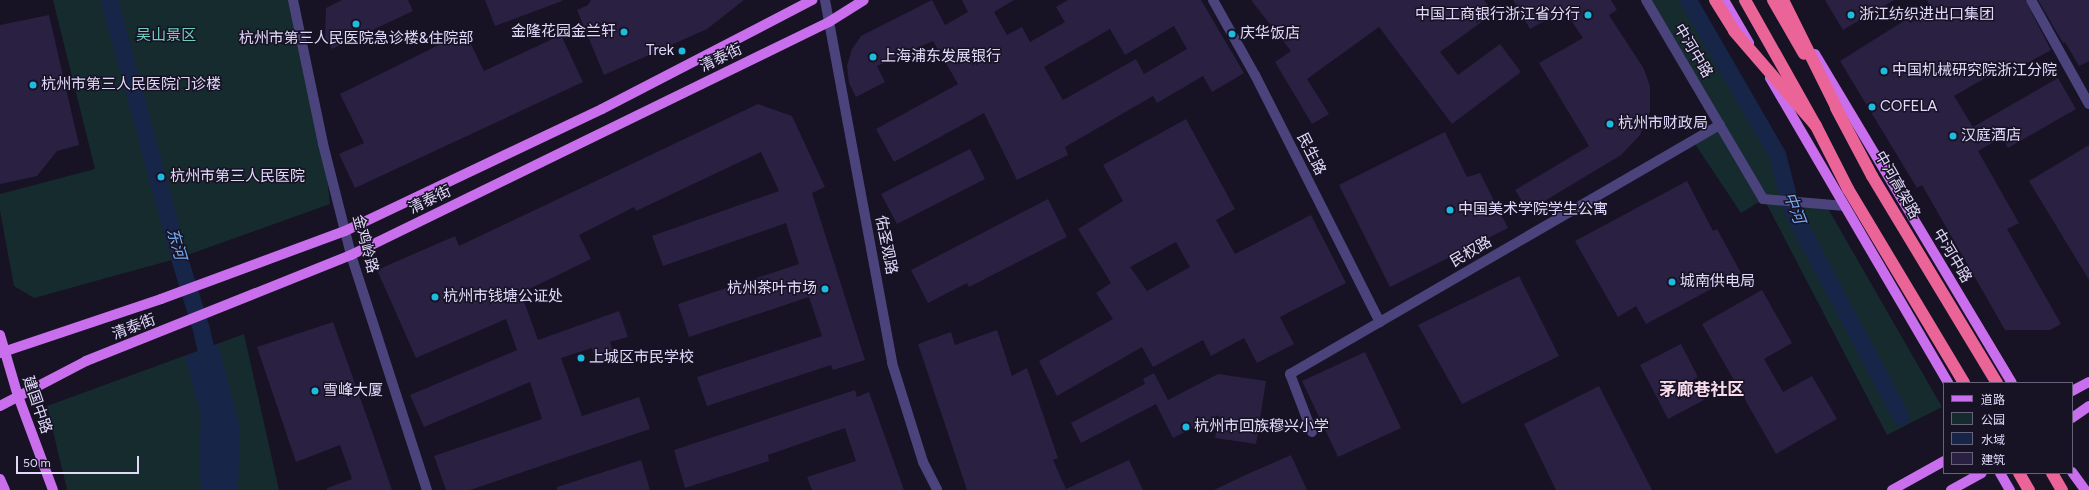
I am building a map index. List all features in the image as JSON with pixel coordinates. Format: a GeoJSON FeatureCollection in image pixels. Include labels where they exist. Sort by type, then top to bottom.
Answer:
{"type":"FeatureCollection","features":[{"type":"Feature","properties":{"kind":"highway"},"geometry":{"type":"LineString","coordinates":[[1715,0],[1734,31],[1816,126]]}},
{"type":"Feature","properties":{"kind":"highway"},"geometry":{"type":"LineString","coordinates":[[1745,0],[1816,126],[1848,189],[1963,382]]}},
{"type":"Feature","properties":{"kind":"highway","name":"中河高架路"},"geometry":{"type":"LineString","coordinates":[[1772,0],[1842,117],[1872,176],[1996,382]]}},
{"type":"Feature","properties":{"kind":"highway"},"geometry":{"type":"LineString","coordinates":[[1782,0],[1842,117]]}},
{"type":"Feature","properties":{"kind":"highway"},"geometry":{"type":"LineString","coordinates":[[2019,474],[2029,490]]}},
{"type":"Feature","properties":{"kind":"highway"},"geometry":{"type":"LineString","coordinates":[[2053,474],[2062,489]]}},
{"type":"Feature","properties":{"kind":"main road","name":"清泰街"},"geometry":{"type":"LineString","coordinates":[[2,352],[161,299],[345,231],[602,109],[812,0]]}},
{"type":"Feature","properties":{"kind":"main road","name":"清泰街"},"geometry":{"type":"LineString","coordinates":[[0,406],[86,361],[351,255],[829,22],[864,0]]}},
{"type":"Feature","properties":{"kind":"main road"},"geometry":{"type":"LineString","coordinates":[[1724,0],[1947,382]]}},
{"type":"Feature","properties":{"kind":"main road","name":"中河中路"},"geometry":{"type":"LineString","coordinates":[[1782,0],[1862,128],[1937,261],[2011,382]]}},
{"type":"Feature","properties":{"kind":"main road","name":"建国中路"},"geometry":{"type":"LineString","coordinates":[[0,335],[2,352],[53,490]]}},
{"type":"Feature","properties":{"kind":"main road"},"geometry":{"type":"LineString","coordinates":[[2073,390],[2089,382]]}},
{"type":"Feature","properties":{"kind":"main road"},"geometry":{"type":"LineString","coordinates":[[2073,417],[2089,406]]}},
{"type":"Feature","properties":{"kind":"main road"},"geometry":{"type":"LineString","coordinates":[[1892,490],[1943,462]]}},
{"type":"Feature","properties":{"kind":"main road"},"geometry":{"type":"LineString","coordinates":[[2073,473],[2085,490]]}},
{"type":"Feature","properties":{"kind":"main road"},"geometry":{"type":"LineString","coordinates":[[1951,490],[1980,474]]}},
{"type":"Feature","properties":{"kind":"main road"},"geometry":{"type":"LineString","coordinates":[[2001,474],[2010,490]]}},
{"type":"Feature","properties":{"kind":"main road"},"geometry":{"type":"LineString","coordinates":[[0,479],[5,490]]}},
{"type":"Feature","properties":{"kind":"street","name":"金鸡岭路"},"geometry":{"type":"LineString","coordinates":[[293,0],[323,144],[351,255],[427,490]]}},
{"type":"Feature","properties":{"kind":"street","name":"佑圣观路"},"geometry":{"type":"LineString","coordinates":[[825,0],[892,364],[923,462],[937,490]]}},
{"type":"Feature","properties":{"kind":"street","name":"民生路"},"geometry":{"type":"LineString","coordinates":[[1213,0],[1255,75],[1380,322]]}},
{"type":"Feature","properties":{"kind":"street","name":"中河中路"},"geometry":{"type":"LineString","coordinates":[[1646,0],[1764,199],[1845,206]]}},
{"type":"Feature","properties":{"kind":"street"},"geometry":{"type":"LineString","coordinates":[[2031,0],[2089,104]]}},
{"type":"Feature","properties":{"kind":"street","name":"民权路"},"geometry":{"type":"LineString","coordinates":[[1312,432],[1290,374],[1720,125]]}},
{"type":"Feature","properties":{"kind":"green space","name":"杭州市第三人民医院"},"geometry":{"type":"Polygon","coordinates":[[[53,0],[288,0],[323,144],[330,204],[179,258],[34,298],[14,286],[0,211],[0,194],[95,169],[53,0]]]}},
{"type":"Feature","properties":{"kind":"green space"},"geometry":{"type":"Polygon","coordinates":[[[1646,0],[1693,0],[1777,154],[1783,201],[1826,205],[1942,407],[1887,435],[1764,199],[1741,213],[1693,141],[1720,125],[1646,0]]]}},
{"type":"Feature","properties":{"kind":"green space"},"geometry":{"type":"Polygon","coordinates":[[[244,334],[279,490],[67,490],[47,406],[244,334]]]}},
{"type":"Feature","properties":{"kind":"water"},"geometry":{"type":"Polygon","coordinates":[[[218,344],[240,428],[238,490],[202,490],[199,468],[201,415],[185,356],[218,344]]]}},
{"type":"Feature","properties":{"kind":"building","name":"杭州市第三人民医院急诊楼&住院部"},"geometry":{"type":"Polygon","coordinates":[[[342,0],[408,0],[413,11],[332,49],[325,37],[326,8],[342,0]]]}},
{"type":"Feature","properties":{"kind":"building"},"geometry":{"type":"Polygon","coordinates":[[[485,0],[562,0],[562,1],[495,26],[485,0]]]}},
{"type":"Feature","properties":{"kind":"building"},"geometry":{"type":"Polygon","coordinates":[[[591,0],[744,0],[707,29],[604,75],[577,10],[588,5],[591,0]]]}},
{"type":"Feature","properties":{"kind":"building"},"geometry":{"type":"Polygon","coordinates":[[[932,0],[945,25],[968,12],[962,0],[1014,0],[994,12],[1007,35],[1022,27],[1030,42],[1065,22],[1056,7],[1068,0],[1201,0],[1244,73],[1212,92],[1203,76],[1157,103],[1153,96],[1065,147],[1068,155],[1017,180],[984,113],[894,162],[876,129],[958,84],[933,41],[877,66],[885,82],[856,97],[849,83],[847,66],[852,49],[861,36],[932,0]],[[1174,26],[1125,55],[1110,29],[1044,67],[1063,100],[1136,59],[1144,74],[1187,49],[1174,26]]]}},
{"type":"Feature","properties":{"kind":"building"},"geometry":{"type":"Polygon","coordinates":[[[1251,0],[1484,0],[1494,13],[1440,52],[1458,75],[1500,44],[1521,72],[1452,124],[1379,27],[1307,79],[1329,114],[1312,124],[1275,62],[1291,51],[1251,0]]]}},
{"type":"Feature","properties":{"kind":"building","name":"杭州市财政局"},"geometry":{"type":"Polygon","coordinates":[[[1513,0],[1611,0],[1617,10],[1609,15],[1644,69],[1650,86],[1650,112],[1640,135],[1621,155],[1528,211],[1515,190],[1589,146],[1539,63],[1583,38],[1564,10],[1530,29],[1513,0]]]}},
{"type":"Feature","properties":{"kind":"building","name":"浙江纺织进出口集团"},"geometry":{"type":"Polygon","coordinates":[[[1825,0],[1894,0],[1843,30],[1825,0]]]}},
{"type":"Feature","properties":{"kind":"building"},"geometry":{"type":"Polygon","coordinates":[[[1927,0],[2025,0],[2051,50],[2017,69],[2013,62],[1954,96],[1973,127],[2058,78],[2076,109],[2008,148],[2002,137],[1978,151],[2019,223],[2007,229],[2061,324],[2050,330],[2005,330],[1922,185],[1917,188],[1840,61],[1907,19],[1910,23],[1933,11],[1927,0]]]}},
{"type":"Feature","properties":{"kind":"building"},"geometry":{"type":"Polygon","coordinates":[[[2038,0],[2089,0],[2089,61],[2079,66],[2065,42],[2063,43],[2038,0]]]}},
{"type":"Feature","properties":{"kind":"building","name":"杭州市第三人民医院门诊楼"},"geometry":{"type":"Polygon","coordinates":[[[49,15],[79,145],[57,151],[37,176],[0,184],[0,25],[49,15]]]}},
{"type":"Feature","properties":{"kind":"building"},"geometry":{"type":"Polygon","coordinates":[[[465,32],[484,71],[561,35],[583,82],[355,188],[339,154],[364,143],[340,94],[465,32]]]}},
{"type":"Feature","properties":{"kind":"building"},"geometry":{"type":"Polygon","coordinates":[[[758,104],[792,116],[825,187],[812,193],[865,360],[833,370],[831,365],[707,406],[697,377],[822,336],[809,297],[689,337],[678,304],[799,264],[786,223],[663,266],[652,236],[779,191],[761,152],[636,211],[634,207],[579,235],[591,259],[521,293],[538,340],[619,311],[628,337],[610,342],[615,359],[597,365],[592,348],[561,358],[582,416],[639,397],[650,429],[470,490],[446,490],[434,456],[542,419],[530,382],[424,427],[410,395],[517,350],[506,319],[416,358],[377,270],[455,236],[459,246],[758,104]]]}},
{"type":"Feature","properties":{"kind":"building"},"geometry":{"type":"Polygon","coordinates":[[[1186,119],[1235,209],[1216,220],[1235,254],[1311,215],[1346,283],[1280,317],[1294,344],[1257,363],[1244,338],[1211,356],[1203,340],[1153,367],[1142,347],[1057,396],[1039,361],[1113,319],[1096,293],[1111,283],[1078,229],[1123,201],[1103,165],[1186,119]],[[1176,242],[1130,267],[1147,291],[1190,267],[1176,242]]]}},
{"type":"Feature","properties":{"kind":"building","name":"中国美术学院学生公寓"},"geometry":{"type":"Polygon","coordinates":[[[1445,132],[1467,177],[1480,173],[1508,228],[1390,287],[1339,185],[1445,132]]]}},
{"type":"Feature","properties":{"kind":"building"},"geometry":{"type":"Polygon","coordinates":[[[2089,145],[2089,280],[2029,181],[2089,145]]]}},
{"type":"Feature","properties":{"kind":"building"},"geometry":{"type":"Polygon","coordinates":[[[970,149],[985,179],[897,224],[881,194],[970,149]]]}},
{"type":"Feature","properties":{"kind":"building"},"geometry":{"type":"Polygon","coordinates":[[[1687,181],[1713,231],[1717,229],[1741,273],[1646,324],[1636,306],[1618,317],[1575,241],[1687,181]]]}},
{"type":"Feature","properties":{"kind":"building"},"geometry":{"type":"Polygon","coordinates":[[[1048,199],[1067,237],[969,287],[967,283],[928,303],[911,270],[1048,199]]]}},
{"type":"Feature","properties":{"kind":"building"},"geometry":{"type":"Polygon","coordinates":[[[1519,276],[1559,356],[1462,404],[1418,325],[1519,276]]]}},
{"type":"Feature","properties":{"kind":"building"},"geometry":{"type":"Polygon","coordinates":[[[1762,290],[1792,343],[1764,359],[1783,392],[1812,376],[1837,419],[1776,454],[1702,324],[1762,290]]]}},
{"type":"Feature","properties":{"kind":"building","name":"雪峰大厦"},"geometry":{"type":"Polygon","coordinates":[[[333,322],[392,490],[327,490],[327,488],[352,479],[340,445],[296,462],[257,347],[333,322]]]}},
{"type":"Feature","properties":{"kind":"building"},"geometry":{"type":"Polygon","coordinates":[[[997,330],[1012,376],[1027,368],[1058,458],[1053,460],[1066,489],[1129,460],[1143,490],[967,490],[918,344],[951,332],[955,345],[997,330]]]}},
{"type":"Feature","properties":{"kind":"building"},"geometry":{"type":"Polygon","coordinates":[[[1681,344],[1698,377],[1693,380],[1704,400],[1668,419],[1640,365],[1681,344]]]}},
{"type":"Feature","properties":{"kind":"building"},"geometry":{"type":"Polygon","coordinates":[[[1365,352],[1401,428],[1338,457],[1302,381],[1365,352]]]}},
{"type":"Feature","properties":{"kind":"building"},"geometry":{"type":"Polygon","coordinates":[[[1154,373],[1168,400],[1218,374],[1266,381],[1256,444],[1215,438],[1219,415],[1173,438],[1156,404],[1081,443],[1071,423],[1145,384],[1143,379],[1154,373]]]}},
{"type":"Feature","properties":{"kind":"building"},"geometry":{"type":"Polygon","coordinates":[[[1599,386],[1652,490],[1556,490],[1524,424],[1599,386]]]}},
{"type":"Feature","properties":{"kind":"building"},"geometry":{"type":"Polygon","coordinates":[[[855,390],[857,397],[869,392],[904,490],[812,490],[807,477],[856,461],[845,428],[768,455],[769,461],[685,488],[674,450],[855,390]]]}},
{"type":"Feature","properties":{"kind":"building"},"geometry":{"type":"Polygon","coordinates":[[[1291,455],[1307,490],[1214,490],[1241,477],[1291,455]]]}},
{"type":"Feature","properties":{"kind":"building"},"geometry":{"type":"Polygon","coordinates":[[[641,460],[650,490],[557,490],[557,487],[641,460]]]}},
{"type":"Feature","properties":{"kind":"waterway","name":"东河"},"geometry":{"type":"LineString","coordinates":[[109,0],[179,258],[201,329],[210,370]]}},
{"type":"Feature","properties":{"kind":"waterway","name":"中河"},"geometry":{"type":"LineString","coordinates":[[1688,0],[1777,154],[1792,211],[1901,417]]}},
{"type":"Feature","properties":{"kind":"place","name":"中国工商银行浙江省分行"},"geometry":{"type":"Point","coordinates":[1588,15]}},
{"type":"Feature","properties":{"kind":"place","name":"浙江纺织进出口集团"},"geometry":{"type":"Point","coordinates":[1851,15]}},
{"type":"Feature","properties":{"kind":"place","name":"杭州市第三人民医院急诊楼&住院部"},"geometry":{"type":"Point","coordinates":[356,24]}},
{"type":"Feature","properties":{"kind":"place","name":"金隆花园金兰轩"},"geometry":{"type":"Point","coordinates":[624,32]}},
{"type":"Feature","properties":{"kind":"place","name":"庆华饭店"},"geometry":{"type":"Point","coordinates":[1232,34]}},
{"type":"Feature","properties":{"kind":"place","name":"Trek"},"geometry":{"type":"Point","coordinates":[682,51]}},
{"type":"Feature","properties":{"kind":"place","name":"上海浦东发展银行"},"geometry":{"type":"Point","coordinates":[873,57]}},
{"type":"Feature","properties":{"kind":"place","name":"中国机械研究院浙江分院"},"geometry":{"type":"Point","coordinates":[1884,71]}},
{"type":"Feature","properties":{"kind":"place","name":"杭州市第三人民医院门诊楼"},"geometry":{"type":"Point","coordinates":[33,85]}},
{"type":"Feature","properties":{"kind":"place","name":"COFELA"},"geometry":{"type":"Point","coordinates":[1872,107]}},
{"type":"Feature","properties":{"kind":"place","name":"杭州市财政局"},"geometry":{"type":"Point","coordinates":[1610,124]}},
{"type":"Feature","properties":{"kind":"place","name":"汉庭酒店"},"geometry":{"type":"Point","coordinates":[1953,136]}},
{"type":"Feature","properties":{"kind":"place","name":"杭州市第三人民医院"},"geometry":{"type":"Point","coordinates":[161,177]}},
{"type":"Feature","properties":{"kind":"place","name":"中国美术学院学生公寓"},"geometry":{"type":"Point","coordinates":[1450,210]}},
{"type":"Feature","properties":{"kind":"place","name":"城南供电局"},"geometry":{"type":"Point","coordinates":[1672,282]}},
{"type":"Feature","properties":{"kind":"place","name":"杭州茶叶市场"},"geometry":{"type":"Point","coordinates":[825,289]}},
{"type":"Feature","properties":{"kind":"place","name":"杭州市钱塘公证处"},"geometry":{"type":"Point","coordinates":[435,297]}},
{"type":"Feature","properties":{"kind":"place","name":"上城区市民学校"},"geometry":{"type":"Point","coordinates":[581,358]}},
{"type":"Feature","properties":{"kind":"place","name":"雪峰大厦"},"geometry":{"type":"Point","coordinates":[315,391]}},
{"type":"Feature","properties":{"kind":"place","name":"杭州市回族穆兴小学"},"geometry":{"type":"Point","coordinates":[1186,427]}},
{"type":"Feature","properties":{"kind":"district","name":"茅廊巷社区"},"geometry":{"type":"Point","coordinates":[1702,390]}},
{"type":"Feature","properties":{"kind":"park label","name":"吴山景区"},"geometry":{"type":"Point","coordinates":[166,36]}}]}
